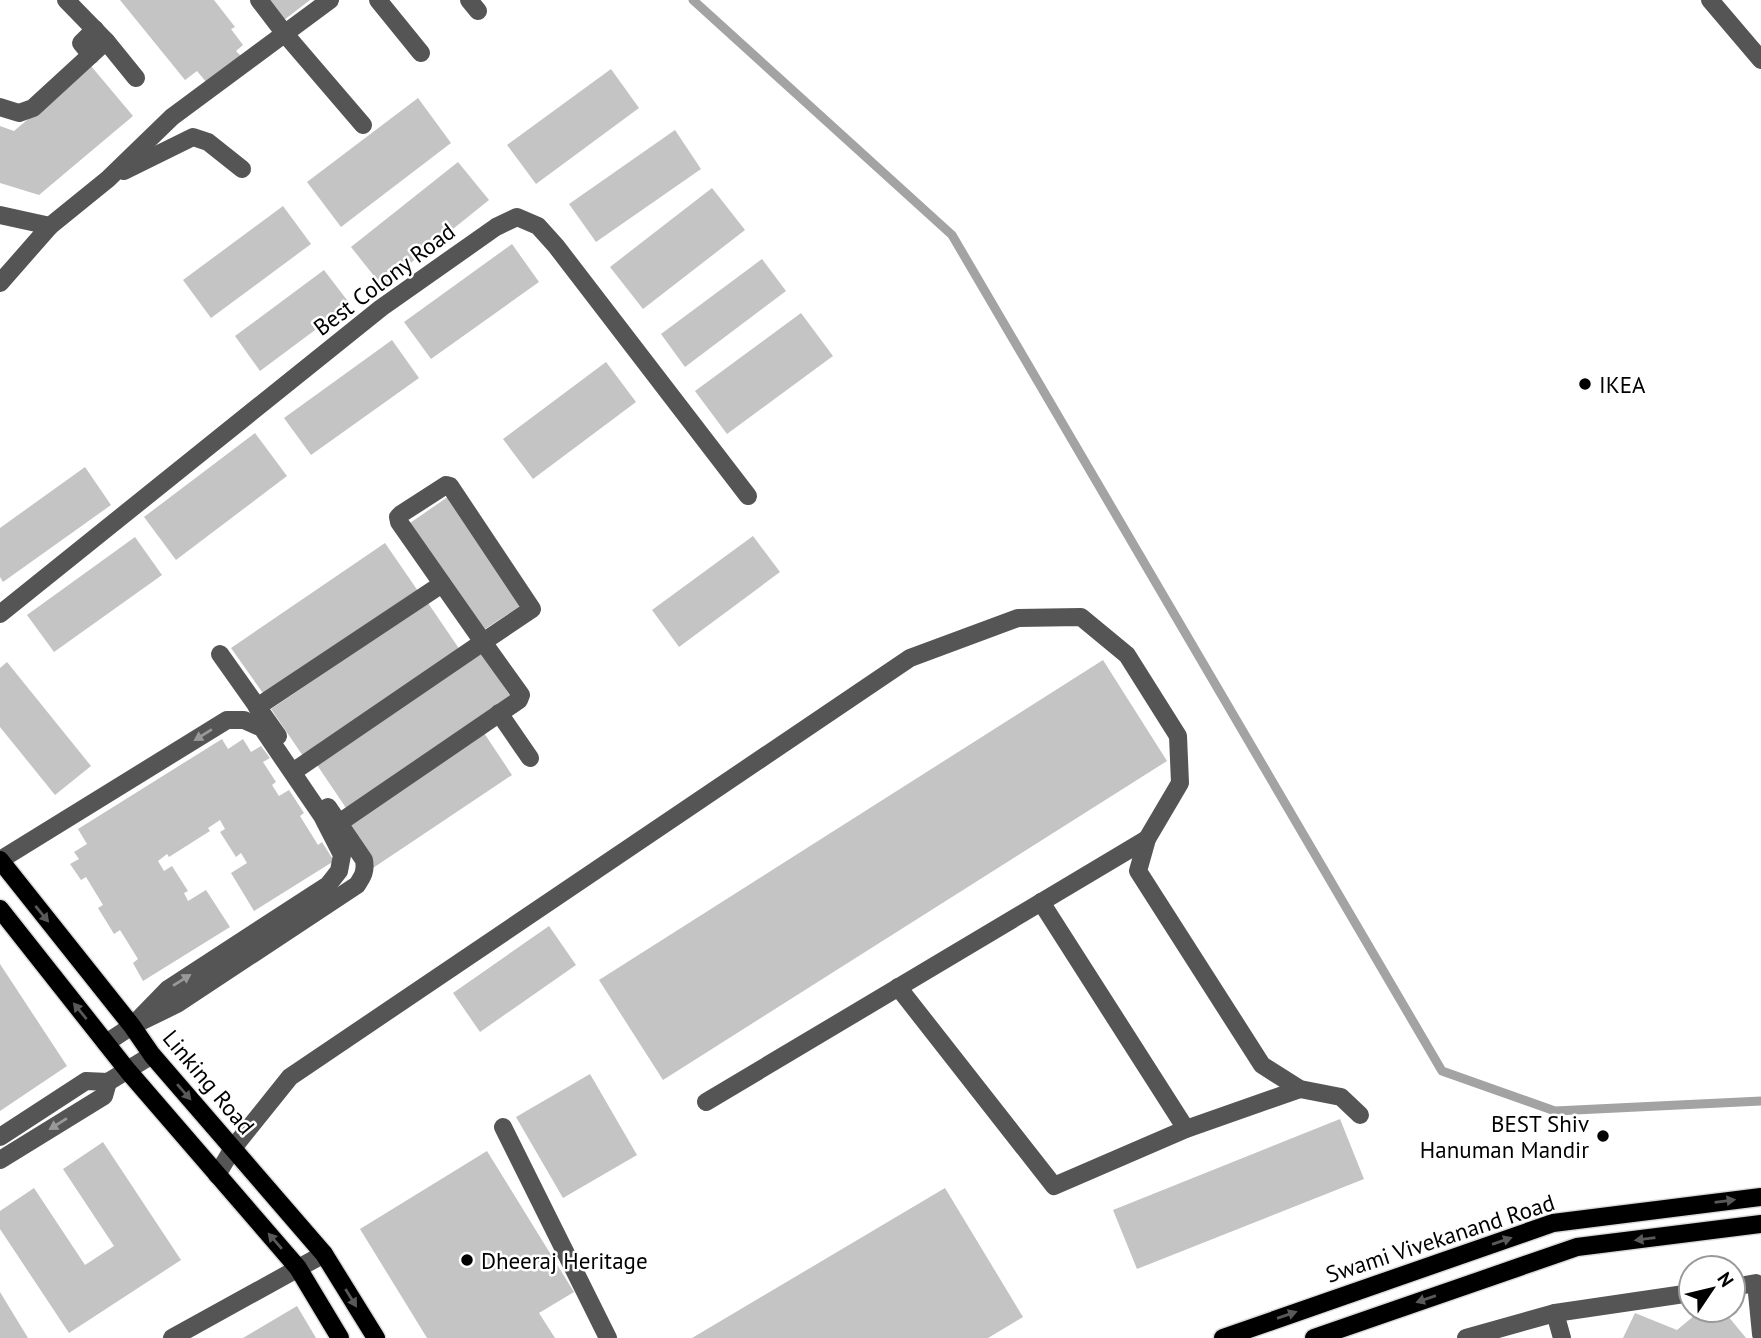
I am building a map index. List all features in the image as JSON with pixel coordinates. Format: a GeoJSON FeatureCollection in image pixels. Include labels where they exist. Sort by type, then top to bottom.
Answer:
{"type":"FeatureCollection","features":[{"type":"Feature","properties":{"kind":"main road","name":"Linking Road"},"geometry":{"type":"LineString","coordinates":[[0,860],[152,1055],[324,1254],[376,1338]]}},
{"type":"Feature","properties":{"kind":"main road"},"geometry":{"type":"LineString","coordinates":[[0,909],[128,1071],[298,1268],[340,1338]]}},
{"type":"Feature","properties":{"kind":"main road","name":"Swami Vivekanand Road"},"geometry":{"type":"LineString","coordinates":[[1223,1338],[1553,1223],[1761,1197]]}},
{"type":"Feature","properties":{"kind":"main road"},"geometry":{"type":"LineString","coordinates":[[1314,1338],[1577,1247],[1761,1224]]}},
{"type":"Feature","properties":{"kind":"main road"},"geometry":{"type":"LineString","coordinates":[[1451,1258],[1461,1287]]}},
{"type":"Feature","properties":{"kind":"street"},"geometry":{"type":"LineString","coordinates":[[66,0],[101,35],[136,78]]}},
{"type":"Feature","properties":{"kind":"street"},"geometry":{"type":"LineString","coordinates":[[259,0],[363,125]]}},
{"type":"Feature","properties":{"kind":"street"},"geometry":{"type":"LineString","coordinates":[[0,283],[50,226],[108,179],[172,117],[330,0]]}},
{"type":"Feature","properties":{"kind":"street"},"geometry":{"type":"LineString","coordinates":[[378,0],[421,52]]}},
{"type":"Feature","properties":{"kind":"street"},"geometry":{"type":"LineString","coordinates":[[1710,0],[1761,60]]}},
{"type":"Feature","properties":{"kind":"street"},"geometry":{"type":"LineString","coordinates":[[0,107],[19,113],[33,108],[91,55],[81,43],[101,35]]}},
{"type":"Feature","properties":{"kind":"street"},"geometry":{"type":"LineString","coordinates":[[108,179],[193,137],[208,142],[242,169]]}},
{"type":"Feature","properties":{"kind":"street"},"geometry":{"type":"LineString","coordinates":[[0,215],[50,226]]}},
{"type":"Feature","properties":{"kind":"street","name":"Best Colony Road"},"geometry":{"type":"LineString","coordinates":[[0,614],[381,308],[496,227],[517,217],[538,226],[556,246],[748,496]]}},
{"type":"Feature","properties":{"kind":"street"},"geometry":{"type":"LineString","coordinates":[[300,767],[484,642],[532,609],[457,496],[446,485],[398,517],[399,522],[442,584],[484,642],[521,695],[519,700],[339,823]]}},
{"type":"Feature","properties":{"kind":"street"},"geometry":{"type":"LineString","coordinates":[[257,707],[442,584]]}},
{"type":"Feature","properties":{"kind":"street"},"geometry":{"type":"LineString","coordinates":[[217,1175],[233,1149],[290,1077],[301,1069],[910,658],[1018,618],[1081,617],[1128,655],[1178,736],[1180,783],[1147,839],[1138,871],[1262,1065],[1300,1089],[1341,1097],[1360,1115]]}},
{"type":"Feature","properties":{"kind":"street"},"geometry":{"type":"LineString","coordinates":[[106,1043],[177,1003],[357,885],[366,868],[364,860],[339,823],[220,654]]}},
{"type":"Feature","properties":{"kind":"street"},"geometry":{"type":"LineString","coordinates":[[499,713],[530,758]]}},
{"type":"Feature","properties":{"kind":"street"},"geometry":{"type":"LineString","coordinates":[[0,860],[227,720],[244,720],[262,728],[322,816],[342,855],[339,870],[328,885],[168,989],[132,1026]]}},
{"type":"Feature","properties":{"kind":"street"},"geometry":{"type":"LineString","coordinates":[[706,1102],[1147,839]]}},
{"type":"Feature","properties":{"kind":"street"},"geometry":{"type":"LineString","coordinates":[[1041,902],[1186,1129]]}},
{"type":"Feature","properties":{"kind":"street"},"geometry":{"type":"LineString","coordinates":[[898,987],[1054,1186],[1186,1129],[1300,1089]]}},
{"type":"Feature","properties":{"kind":"street"},"geometry":{"type":"LineString","coordinates":[[0,1137],[86,1081],[108,1082],[152,1055]]}},
{"type":"Feature","properties":{"kind":"street"},"geometry":{"type":"LineString","coordinates":[[0,1160],[104,1096],[108,1082]]}},
{"type":"Feature","properties":{"kind":"street"},"geometry":{"type":"LineString","coordinates":[[503,1127],[608,1338]]}},
{"type":"Feature","properties":{"kind":"street"},"geometry":{"type":"LineString","coordinates":[[172,1338],[324,1254]]}},
{"type":"Feature","properties":{"kind":"street"},"geometry":{"type":"LineString","coordinates":[[1759,1283],[1761,1334]]}},
{"type":"Feature","properties":{"kind":"street"},"geometry":{"type":"LineString","coordinates":[[1466,1338],[1555,1314],[1677,1295]]}},
{"type":"Feature","properties":{"kind":"street"},"geometry":{"type":"LineString","coordinates":[[1555,1314],[1562,1338]]}},
{"type":"Feature","properties":{"kind":"building"},"geometry":{"type":"Polygon","coordinates":[[[120,0],[214,0],[235,27],[231,29],[243,45],[236,51],[241,56],[207,83],[197,71],[185,80],[120,0]]]}},
{"type":"Feature","properties":{"kind":"building"},"geometry":{"type":"Polygon","coordinates":[[[268,0],[310,0],[284,20],[268,0]]]}},
{"type":"Feature","properties":{"kind":"building"},"geometry":{"type":"Polygon","coordinates":[[[91,66],[133,116],[39,195],[0,183],[0,126],[14,131],[91,66]]]}},
{"type":"Feature","properties":{"kind":"building"},"geometry":{"type":"Polygon","coordinates":[[[611,69],[639,108],[536,184],[507,145],[611,69]]]}},
{"type":"Feature","properties":{"kind":"building"},"geometry":{"type":"Polygon","coordinates":[[[418,98],[451,143],[341,227],[307,182],[418,98]]]}},
{"type":"Feature","properties":{"kind":"building"},"geometry":{"type":"Polygon","coordinates":[[[675,130],[701,169],[596,242],[569,204],[675,130]]]}},
{"type":"Feature","properties":{"kind":"building"},"geometry":{"type":"Polygon","coordinates":[[[458,162],[489,200],[382,286],[351,247],[458,162]]]}},
{"type":"Feature","properties":{"kind":"building"},"geometry":{"type":"Polygon","coordinates":[[[712,188],[745,230],[643,309],[610,267],[712,188]]]}},
{"type":"Feature","properties":{"kind":"building"},"geometry":{"type":"Polygon","coordinates":[[[283,206],[311,244],[211,318],[183,280],[283,206]]]}},
{"type":"Feature","properties":{"kind":"building"},"geometry":{"type":"Polygon","coordinates":[[[512,244],[539,282],[431,359],[404,322],[512,244]]]}},
{"type":"Feature","properties":{"kind":"building"},"geometry":{"type":"Polygon","coordinates":[[[762,259],[786,291],[685,367],[661,334],[762,259]]]}},
{"type":"Feature","properties":{"kind":"building"},"geometry":{"type":"Polygon","coordinates":[[[324,270],[350,304],[260,371],[235,336],[324,270]]]}},
{"type":"Feature","properties":{"kind":"building"},"geometry":{"type":"Polygon","coordinates":[[[801,313],[833,356],[727,434],[695,391],[801,313]]]}},
{"type":"Feature","properties":{"kind":"building"},"geometry":{"type":"Polygon","coordinates":[[[392,340],[419,378],[311,455],[284,418],[392,340]]]}},
{"type":"Feature","properties":{"kind":"building"},"geometry":{"type":"Polygon","coordinates":[[[606,362],[636,402],[533,479],[503,439],[606,362]]]}},
{"type":"Feature","properties":{"kind":"building"},"geometry":{"type":"Polygon","coordinates":[[[255,433],[287,476],[176,560],[144,517],[255,433]]]}},
{"type":"Feature","properties":{"kind":"building"},"geometry":{"type":"Polygon","coordinates":[[[85,467],[111,505],[3,582],[0,577],[0,528],[85,467]]]}},
{"type":"Feature","properties":{"kind":"building"},"geometry":{"type":"Polygon","coordinates":[[[452,494],[525,603],[482,631],[410,523],[452,494]]]}},
{"type":"Feature","properties":{"kind":"building"},"geometry":{"type":"Polygon","coordinates":[[[753,536],[780,572],[679,647],[652,610],[753,536]]]}},
{"type":"Feature","properties":{"kind":"building"},"geometry":{"type":"Polygon","coordinates":[[[135,537],[162,575],[54,652],[27,615],[135,537]]]}},
{"type":"Feature","properties":{"kind":"building"},"geometry":{"type":"Polygon","coordinates":[[[385,543],[418,591],[265,696],[231,648],[385,543]]]}},
{"type":"Feature","properties":{"kind":"building"},"geometry":{"type":"Polygon","coordinates":[[[428,603],[460,650],[303,756],[271,709],[428,603]]]}},
{"type":"Feature","properties":{"kind":"building"},"geometry":{"type":"Polygon","coordinates":[[[480,652],[511,697],[346,808],[315,762],[480,652]]]}},
{"type":"Feature","properties":{"kind":"building"},"geometry":{"type":"Polygon","coordinates":[[[1103,660],[1167,761],[663,1080],[599,980],[1103,660]]]}},
{"type":"Feature","properties":{"kind":"building"},"geometry":{"type":"Polygon","coordinates":[[[7,662],[91,766],[55,795],[0,727],[0,668],[7,662]]]}},
{"type":"Feature","properties":{"kind":"building"},"geometry":{"type":"Polygon","coordinates":[[[484,733],[512,775],[373,868],[345,826],[484,733]]]}},
{"type":"Feature","properties":{"kind":"building"},"geometry":{"type":"Polygon","coordinates":[[[222,739],[228,749],[243,739],[251,752],[261,746],[270,758],[263,762],[276,782],[272,785],[279,796],[289,790],[304,813],[300,816],[318,845],[322,842],[334,861],[254,911],[231,873],[247,863],[241,853],[236,857],[220,832],[225,829],[220,820],[208,828],[210,831],[158,861],[164,871],[172,866],[188,891],[184,893],[188,901],[206,890],[230,927],[143,981],[133,963],[138,959],[120,930],[114,934],[98,908],[103,905],[86,877],[81,880],[70,864],[79,859],[74,852],[87,844],[78,829],[222,739]]]}},
{"type":"Feature","properties":{"kind":"building"},"geometry":{"type":"Polygon","coordinates":[[[549,926],[576,965],[480,1032],[453,993],[549,926]]]}},
{"type":"Feature","properties":{"kind":"building"},"geometry":{"type":"Polygon","coordinates":[[[0,964],[67,1066],[0,1111],[0,964]]]}},
{"type":"Feature","properties":{"kind":"building"},"geometry":{"type":"Polygon","coordinates":[[[590,1074],[637,1155],[563,1198],[516,1117],[590,1074]]]}},
{"type":"Feature","properties":{"kind":"building"},"geometry":{"type":"Polygon","coordinates":[[[1340,1119],[1364,1179],[1137,1269],[1113,1210],[1340,1119]]]}},
{"type":"Feature","properties":{"kind":"building"},"geometry":{"type":"Polygon","coordinates":[[[103,1142],[181,1260],[69,1333],[0,1229],[0,1211],[34,1188],[85,1265],[114,1246],[63,1169],[103,1142]]]}},
{"type":"Feature","properties":{"kind":"building","name":"Dheeraj Heritage"},"geometry":{"type":"Polygon","coordinates":[[[487,1151],[574,1292],[539,1313],[555,1338],[427,1338],[360,1229],[487,1151]]]}},
{"type":"Feature","properties":{"kind":"building"},"geometry":{"type":"Polygon","coordinates":[[[945,1188],[1023,1317],[988,1338],[692,1338],[945,1188]]]}},
{"type":"Feature","properties":{"kind":"building"},"geometry":{"type":"Polygon","coordinates":[[[0,1292],[28,1338],[0,1338],[0,1292]]]}},
{"type":"Feature","properties":{"kind":"building"},"geometry":{"type":"Polygon","coordinates":[[[297,1306],[316,1338],[243,1338],[297,1306]]]}},
{"type":"Feature","properties":{"kind":"building"},"geometry":{"type":"Polygon","coordinates":[[[1635,1313],[1677,1330],[1684,1324],[1734,1324],[1746,1338],[1623,1338],[1635,1313]]]}},
{"type":"Feature","properties":{"kind":"waterway"},"geometry":{"type":"LineString","coordinates":[[693,0],[952,235],[1442,1071],[1555,1111],[1761,1101]]}},
{"type":"Feature","properties":{"kind":"place","name":"IKEA"},"geometry":{"type":"Point","coordinates":[1585,384]}},
{"type":"Feature","properties":{"kind":"place","name":"BEST Shiv Hanuman Mandir"},"geometry":{"type":"Point","coordinates":[1603,1136]}},
{"type":"Feature","properties":{"kind":"place","name":"Dheeraj Heritage"},"geometry":{"type":"Point","coordinates":[467,1260]}}]}
